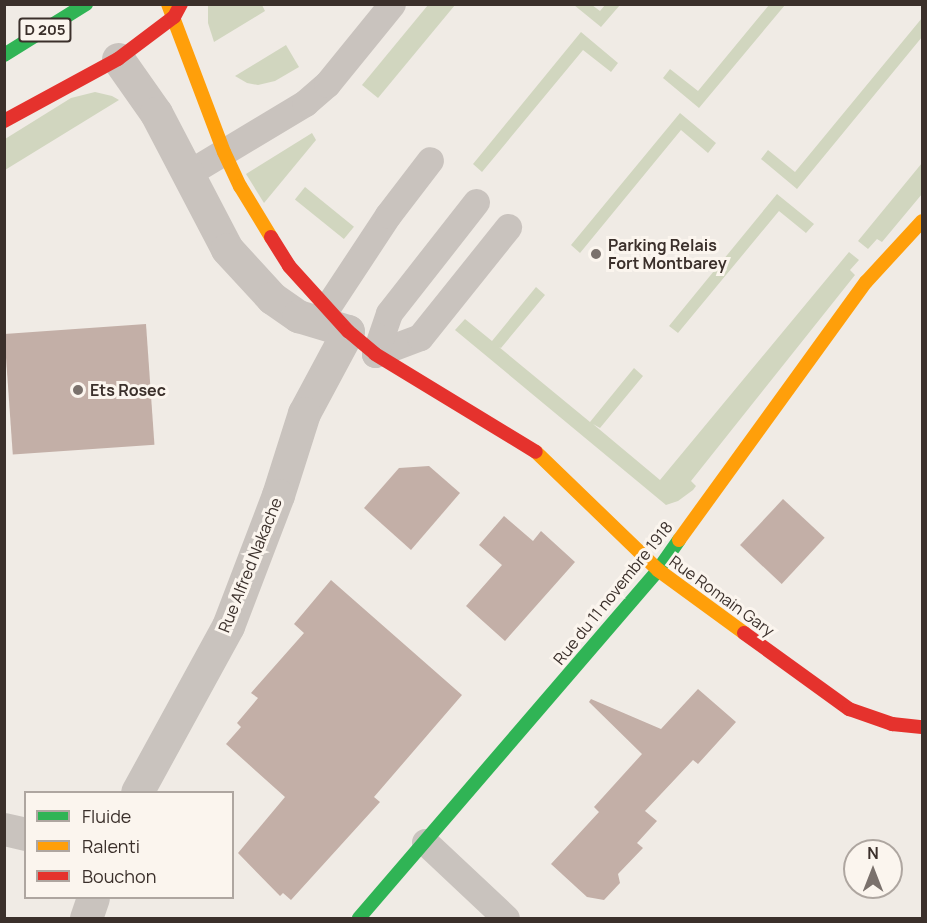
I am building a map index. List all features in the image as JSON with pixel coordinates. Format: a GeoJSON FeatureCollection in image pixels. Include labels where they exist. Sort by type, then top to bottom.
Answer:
{"type":"FeatureCollection","features":[{"type":"Feature","properties":{"kind":"street","name":"D 205"},"geometry":{"type":"LineString","coordinates":[[4,55],[86,4]]}},
{"type":"Feature","properties":{"kind":"street"},"geometry":{"type":"LineString","coordinates":[[4,121],[118,59],[171,11],[182,4]]}},
{"type":"Feature","properties":{"kind":"street"},"geometry":{"type":"LineString","coordinates":[[171,11],[224,152],[240,186],[289,266],[337,320]]}},
{"type":"Feature","properties":{"kind":"street"},"geometry":{"type":"LineString","coordinates":[[118,59],[156,113],[227,249],[272,298],[298,316],[337,320]]}},
{"type":"Feature","properties":{"kind":"street","name":"Rue du 11 novembre 1918"},"geometry":{"type":"LineString","coordinates":[[359,918],[658,570],[866,282],[922,221]]}},
{"type":"Feature","properties":{"kind":"street","name":"Rue Romain Gary"},"geometry":{"type":"LineString","coordinates":[[337,320],[375,354],[544,458],[658,570],[849,710],[892,724],[922,727]]}},
{"type":"Feature","properties":{"kind":"street","name":"Rue Alfred Nakache"},"geometry":{"type":"LineString","coordinates":[[138,791],[228,626],[278,495],[337,320]]}},
{"type":"Feature","properties":{"kind":"street"},"geometry":{"type":"LineString","coordinates":[[4,829],[24,834]]}},
{"type":"Feature","properties":{"kind":"street"},"geometry":{"type":"LineString","coordinates":[[86,918],[92,899]]}},
{"type":"Feature","properties":{"kind":"lane"},"geometry":{"type":"LineString","coordinates":[[187,174],[312,97],[327,84],[392,4]]}},
{"type":"Feature","properties":{"kind":"lane"},"geometry":{"type":"LineString","coordinates":[[337,320],[388,215],[430,160]]}},
{"type":"Feature","properties":{"kind":"lane"},"geometry":{"type":"LineString","coordinates":[[375,354],[389,313],[476,202]]}},
{"type":"Feature","properties":{"kind":"lane"},"geometry":{"type":"LineString","coordinates":[[375,354],[420,337],[508,227]]}},
{"type":"Feature","properties":{"kind":"lane"},"geometry":{"type":"LineString","coordinates":[[425,842],[506,918]]}},
{"type":"Feature","properties":{"kind":"green space"},"geometry":{"type":"Polygon","coordinates":[[[208,5],[262,5],[265,11],[214,42],[208,23],[208,5]]]}},
{"type":"Feature","properties":{"kind":"green space"},"geometry":{"type":"Polygon","coordinates":[[[428,5],[455,5],[378,98],[362,85],[428,5]]]}},
{"type":"Feature","properties":{"kind":"green space"},"geometry":{"type":"Polygon","coordinates":[[[574,5],[592,5],[600,11],[605,5],[620,5],[601,27],[574,5]]]}},
{"type":"Feature","properties":{"kind":"green space"},"geometry":{"type":"Polygon","coordinates":[[[769,5],[785,5],[699,108],[663,78],[670,69],[698,91],[769,5]]]}},
{"type":"Feature","properties":{"kind":"green space"},"geometry":{"type":"Polygon","coordinates":[[[922,18],[922,37],[797,189],[761,159],[768,150],[795,172],[922,18]]]}},
{"type":"Feature","properties":{"kind":"green space"},"geometry":{"type":"Polygon","coordinates":[[[581,32],[618,63],[611,72],[583,50],[482,172],[473,164],[581,32]]]}},
{"type":"Feature","properties":{"kind":"green space"},"geometry":{"type":"Polygon","coordinates":[[[286,45],[299,67],[275,81],[258,85],[247,83],[235,76],[286,45]]]}},
{"type":"Feature","properties":{"kind":"green space"},"geometry":{"type":"Polygon","coordinates":[[[95,92],[119,100],[5,170],[5,139],[71,98],[95,92]]]}},
{"type":"Feature","properties":{"kind":"green space"},"geometry":{"type":"Polygon","coordinates":[[[680,113],[716,143],[708,153],[681,130],[580,253],[571,245],[680,113]]]}},
{"type":"Feature","properties":{"kind":"green space"},"geometry":{"type":"Polygon","coordinates":[[[312,133],[316,140],[264,203],[246,174],[312,133]]]}},
{"type":"Feature","properties":{"kind":"green space"},"geometry":{"type":"Polygon","coordinates":[[[922,163],[922,194],[882,242],[877,239],[868,249],[858,241],[922,163]]]}},
{"type":"Feature","properties":{"kind":"green space"},"geometry":{"type":"Polygon","coordinates":[[[305,187],[354,227],[344,239],[295,199],[305,187]]]}},
{"type":"Feature","properties":{"kind":"green space"},"geometry":{"type":"Polygon","coordinates":[[[777,194],[814,224],[806,233],[779,211],[678,333],[669,326],[777,194]]]}},
{"type":"Feature","properties":{"kind":"green space"},"geometry":{"type":"Polygon","coordinates":[[[849,252],[859,260],[850,270],[855,275],[691,481],[696,486],[693,490],[678,501],[666,505],[455,330],[465,319],[492,341],[536,287],[545,295],[501,348],[499,347],[590,422],[634,368],[643,376],[600,428],[593,424],[660,480],[849,252]]]}},
{"type":"Feature","properties":{"kind":"building","name":"Ets Rosec"},"geometry":{"type":"Polygon","coordinates":[[[146,324],[154,445],[13,455],[4,334],[146,324]]]}},
{"type":"Feature","properties":{"kind":"building"},"geometry":{"type":"Polygon","coordinates":[[[429,466],[460,493],[411,550],[364,508],[399,468],[429,466]]]}},
{"type":"Feature","properties":{"kind":"building"},"geometry":{"type":"Polygon","coordinates":[[[783,499],[825,538],[782,584],[740,545],[783,499]]]}},
{"type":"Feature","properties":{"kind":"building"},"geometry":{"type":"Polygon","coordinates":[[[504,516],[533,541],[541,531],[575,562],[505,641],[466,606],[502,565],[479,545],[504,516]]]}},
{"type":"Feature","properties":{"kind":"building"},"geometry":{"type":"Polygon","coordinates":[[[331,580],[462,695],[374,797],[380,802],[291,900],[283,893],[280,896],[238,853],[285,797],[226,744],[241,727],[237,723],[258,698],[251,693],[304,633],[294,624],[331,580]]]}},
{"type":"Feature","properties":{"kind":"building"},"geometry":{"type":"Polygon","coordinates":[[[698,689],[736,722],[698,764],[693,760],[645,811],[657,821],[637,843],[643,848],[618,874],[620,883],[604,900],[587,897],[551,864],[599,812],[594,807],[642,754],[589,702],[591,699],[661,729],[698,689]]]}},
{"type":"Feature","properties":{"kind":"traffic: fast"},"geometry":{"type":"LineString","coordinates":[[4,55],[86,4]]}},
{"type":"Feature","properties":{"kind":"traffic: fast"},"geometry":{"type":"LineString","coordinates":[[359,918],[658,570],[679,540]]}},
{"type":"Feature","properties":{"kind":"traffic: slow"},"geometry":{"type":"LineString","coordinates":[[168,4],[224,152],[240,186],[271,237]]}},
{"type":"Feature","properties":{"kind":"traffic: slow"},"geometry":{"type":"LineString","coordinates":[[679,540],[866,282],[922,221]]}},
{"type":"Feature","properties":{"kind":"traffic: slow"},"geometry":{"type":"LineString","coordinates":[[536,452],[658,570],[744,633]]}},
{"type":"Feature","properties":{"kind":"traffic: jam"},"geometry":{"type":"LineString","coordinates":[[4,121],[118,59],[174,17],[181,4]]}},
{"type":"Feature","properties":{"kind":"traffic: jam"},"geometry":{"type":"LineString","coordinates":[[271,237],[289,266],[348,331],[375,354],[536,452]]}},
{"type":"Feature","properties":{"kind":"traffic: jam"},"geometry":{"type":"LineString","coordinates":[[744,633],[849,709],[892,724],[922,727]]}},
{"type":"Feature","properties":{"kind":"place","name":"Parking Relais Fort Montbarey"},"geometry":{"type":"Point","coordinates":[596,254]}},
{"type":"Feature","properties":{"kind":"place","name":"Ets Rosec"},"geometry":{"type":"Point","coordinates":[78,390]}}]}
